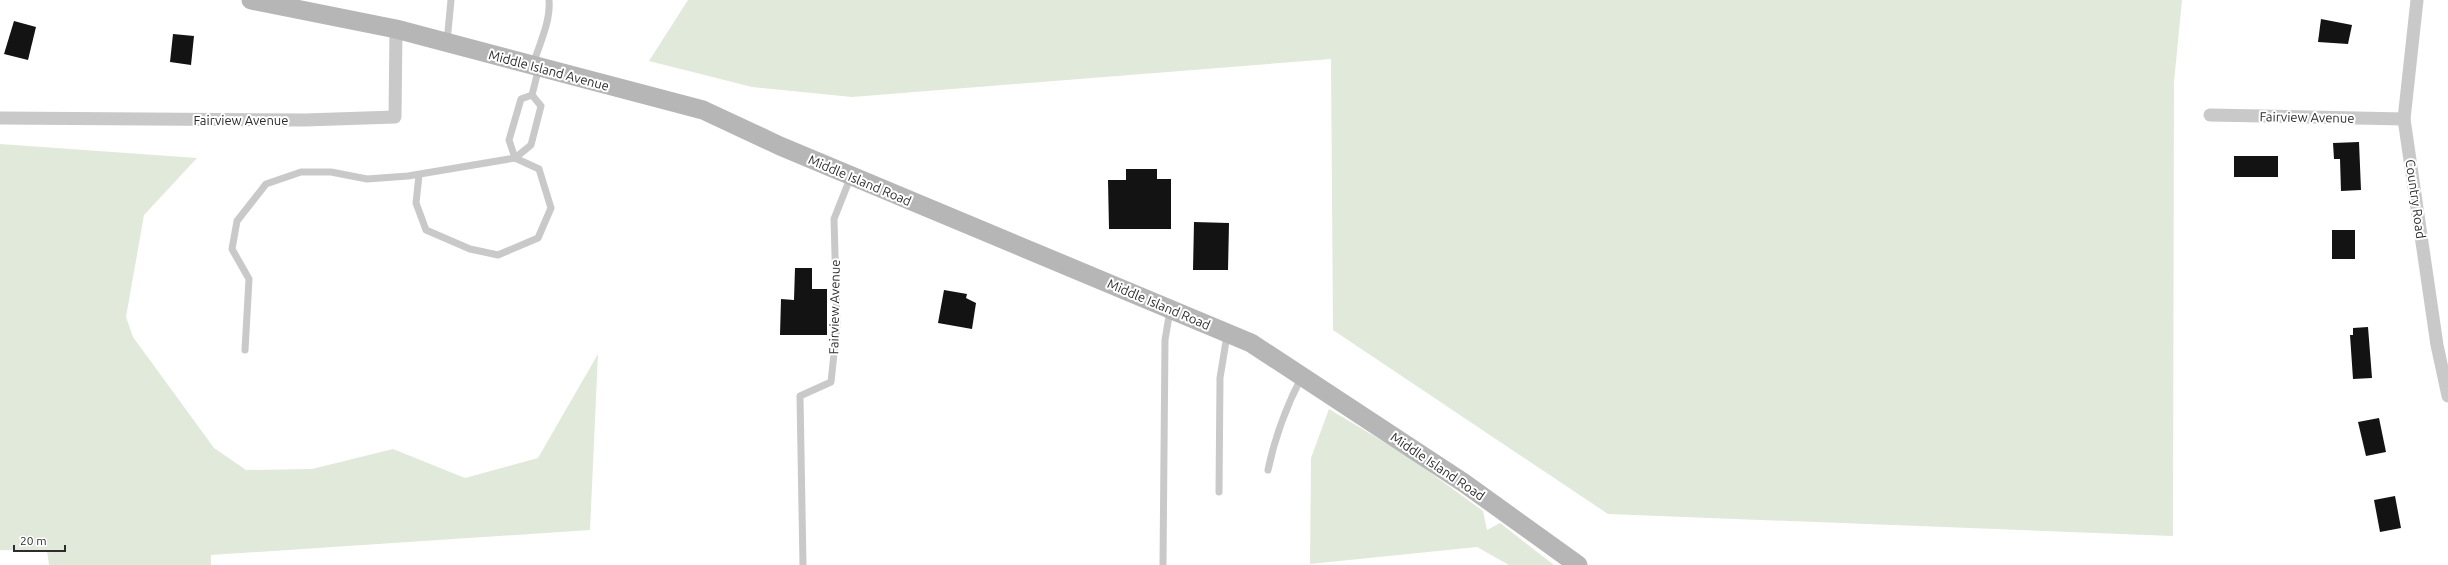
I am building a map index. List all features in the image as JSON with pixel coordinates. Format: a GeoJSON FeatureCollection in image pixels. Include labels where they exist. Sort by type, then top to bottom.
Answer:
{"type":"FeatureCollection","features":[{"type":"Feature","properties":{"kind":"street"},"geometry":{"type":"LineString","coordinates":[[251,0],[396,29]]}},
{"type":"Feature","properties":{"kind":"street","name":"Country Road"},"geometry":{"type":"LineString","coordinates":[[2417,0],[2404,119],[2437,345],[2448,396]]}},
{"type":"Feature","properties":{"kind":"street","name":"Middle Island Avenue"},"geometry":{"type":"LineString","coordinates":[[396,29],[703,110]]}},
{"type":"Feature","properties":{"kind":"street","name":"Fairview Avenue"},"geometry":{"type":"LineString","coordinates":[[0,118],[306,120],[395,117],[396,29]]}},
{"type":"Feature","properties":{"kind":"street","name":"Middle Island Road"},"geometry":{"type":"LineString","coordinates":[[703,110],[780,146],[1251,342],[1464,483],[1578,565]]}},
{"type":"Feature","properties":{"kind":"street","name":"Fairview Avenue"},"geometry":{"type":"LineString","coordinates":[[2210,115],[2404,119]]}},
{"type":"Feature","properties":{"kind":"lane"},"geometry":{"type":"LineString","coordinates":[[446,42],[452,0]]}},
{"type":"Feature","properties":{"kind":"lane"},"geometry":{"type":"LineString","coordinates":[[245,350],[249,279],[232,249],[237,221],[266,184],[301,172],[331,172],[367,179],[419,174],[515,158],[531,145],[541,106],[532,95],[549,0]]}},
{"type":"Feature","properties":{"kind":"lane"},"geometry":{"type":"LineString","coordinates":[[419,174],[416,203],[426,230],[470,249],[498,255],[538,238],[551,208],[539,169],[515,158],[509,140],[521,99],[532,95]]}},
{"type":"Feature","properties":{"kind":"lane","name":"Fairview Avenue"},"geometry":{"type":"LineString","coordinates":[[803,565],[800,396],[832,382],[837,325],[834,219],[851,176]]}},
{"type":"Feature","properties":{"kind":"lane"},"geometry":{"type":"LineString","coordinates":[[1163,565],[1165,340],[1170,309]]}},
{"type":"Feature","properties":{"kind":"lane"},"geometry":{"type":"LineString","coordinates":[[1219,492],[1220,378],[1228,333]]}},
{"type":"Feature","properties":{"kind":"lane"},"geometry":{"type":"LineString","coordinates":[[1268,470],[1274,439],[1302,376]]}},
{"type":"Feature","properties":{"kind":"green space"},"geometry":{"type":"Polygon","coordinates":[[[688,0],[2182,0],[2174,82],[2173,536],[1608,514],[1333,330],[1331,59],[852,97],[752,87],[649,61],[688,0]]]}},
{"type":"Feature","properties":{"kind":"green space"},"geometry":{"type":"Polygon","coordinates":[[[0,144],[197,158],[144,215],[126,317],[133,337],[214,448],[246,470],[312,469],[393,449],[465,478],[538,458],[598,354],[590,530],[211,555],[211,565],[49,565],[47,551],[0,550],[0,144]]]}},
{"type":"Feature","properties":{"kind":"green space"},"geometry":{"type":"Polygon","coordinates":[[[1329,409],[1409,457],[1483,511],[1487,530],[1500,523],[1554,565],[1509,565],[1477,547],[1310,564],[1311,458],[1329,409]]]}},
{"type":"Feature","properties":{"kind":"building"},"geometry":{"type":"Polygon","coordinates":[[[2321,19],[2352,25],[2348,44],[2318,42],[2321,19]]]}},
{"type":"Feature","properties":{"kind":"building"},"geometry":{"type":"Polygon","coordinates":[[[14,21],[36,27],[28,60],[4,54],[14,21]]]}},
{"type":"Feature","properties":{"kind":"building"},"geometry":{"type":"Polygon","coordinates":[[[173,34],[194,36],[191,65],[170,62],[173,34]]]}},
{"type":"Feature","properties":{"kind":"building"},"geometry":{"type":"Polygon","coordinates":[[[2359,142],[2361,190],[2341,191],[2340,159],[2334,159],[2333,143],[2359,142]]]}},
{"type":"Feature","properties":{"kind":"building"},"geometry":{"type":"Polygon","coordinates":[[[2234,156],[2278,156],[2278,177],[2234,177],[2234,156]]]}},
{"type":"Feature","properties":{"kind":"building"},"geometry":{"type":"Polygon","coordinates":[[[1126,169],[1157,169],[1157,179],[1171,179],[1171,229],[1109,229],[1108,180],[1126,180],[1126,169]]]}},
{"type":"Feature","properties":{"kind":"building"},"geometry":{"type":"Polygon","coordinates":[[[1194,222],[1229,223],[1228,270],[1193,270],[1194,222]]]}},
{"type":"Feature","properties":{"kind":"building"},"geometry":{"type":"Polygon","coordinates":[[[2332,230],[2355,230],[2355,259],[2332,259],[2332,230]]]}},
{"type":"Feature","properties":{"kind":"building"},"geometry":{"type":"Polygon","coordinates":[[[795,268],[812,268],[812,289],[827,289],[827,335],[780,335],[781,299],[794,300],[795,268]]]}},
{"type":"Feature","properties":{"kind":"building"},"geometry":{"type":"Polygon","coordinates":[[[944,290],[967,294],[966,298],[976,303],[972,329],[938,323],[944,290]]]}},
{"type":"Feature","properties":{"kind":"building"},"geometry":{"type":"Polygon","coordinates":[[[2368,327],[2372,378],[2353,379],[2350,335],[2353,335],[2353,328],[2368,327]]]}},
{"type":"Feature","properties":{"kind":"building"},"geometry":{"type":"Polygon","coordinates":[[[2379,418],[2386,452],[2366,456],[2358,422],[2379,418]]]}},
{"type":"Feature","properties":{"kind":"building"},"geometry":{"type":"Polygon","coordinates":[[[2395,496],[2401,528],[2380,532],[2374,500],[2395,496]]]}}]}
